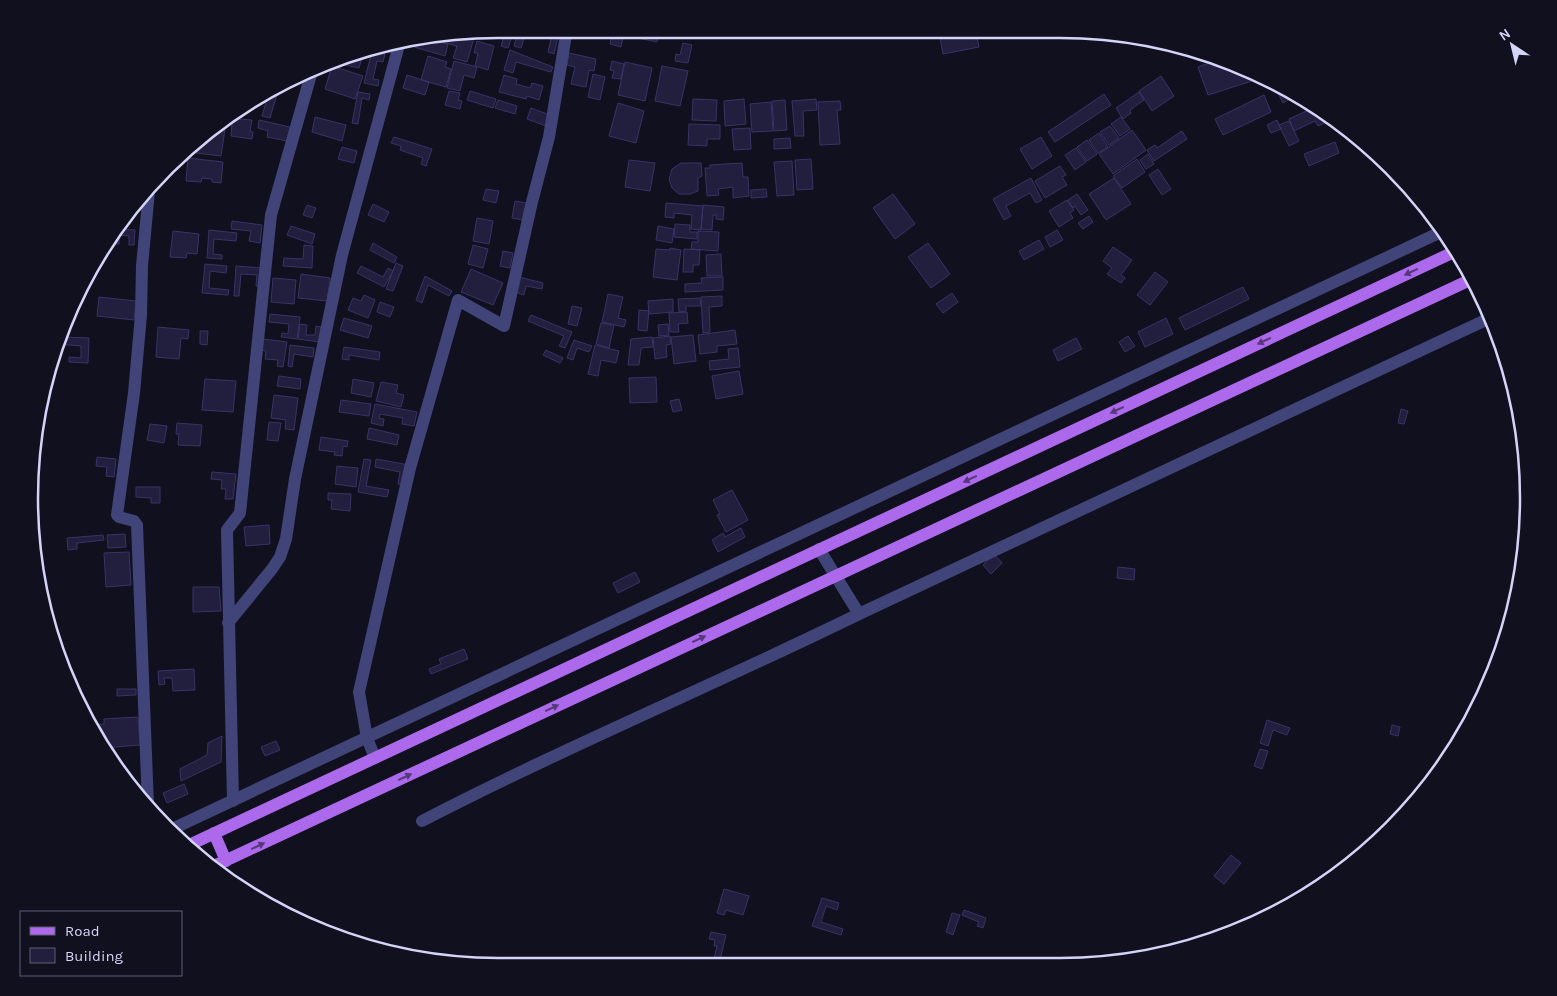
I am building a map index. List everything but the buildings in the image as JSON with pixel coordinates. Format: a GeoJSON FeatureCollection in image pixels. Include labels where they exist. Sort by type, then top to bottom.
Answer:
{"type":"FeatureCollection","features":[{"type":"Feature","properties":{"kind":"main road"},"geometry":{"type":"LineString","coordinates":[[193,843],[1449,254]]}},
{"type":"Feature","properties":{"kind":"main road"},"geometry":{"type":"LineString","coordinates":[[219,864],[1466,282]]}},
{"type":"Feature","properties":{"kind":"main road"},"geometry":{"type":"LineString","coordinates":[[214,833],[226,861]]}},
{"type":"Feature","properties":{"kind":"street"},"geometry":{"type":"LineString","coordinates":[[375,758],[367,738],[359,692],[410,468],[458,300],[504,326],[549,137],[566,38]]}},
{"type":"Feature","properties":{"kind":"street"},"geometry":{"type":"LineString","coordinates":[[228,623],[272,569],[280,557],[286,538],[295,479],[342,255],[398,48]]}},
{"type":"Feature","properties":{"kind":"street"},"geometry":{"type":"LineString","coordinates":[[233,801],[227,530],[240,513],[271,215],[310,78]]}},
{"type":"Feature","properties":{"kind":"street"},"geometry":{"type":"LineString","coordinates":[[148,199],[142,266],[141,315],[117,515],[134,521],[137,525],[148,797]]}},
{"type":"Feature","properties":{"kind":"street"},"geometry":{"type":"LineString","coordinates":[[176,827],[1436,234]]}},
{"type":"Feature","properties":{"kind":"street"},"geometry":{"type":"LineString","coordinates":[[422,821],[481,791],[764,661],[859,614],[1484,321]]}},
{"type":"Feature","properties":{"kind":"street"},"geometry":{"type":"LineString","coordinates":[[819,549],[859,614]]}}]}
